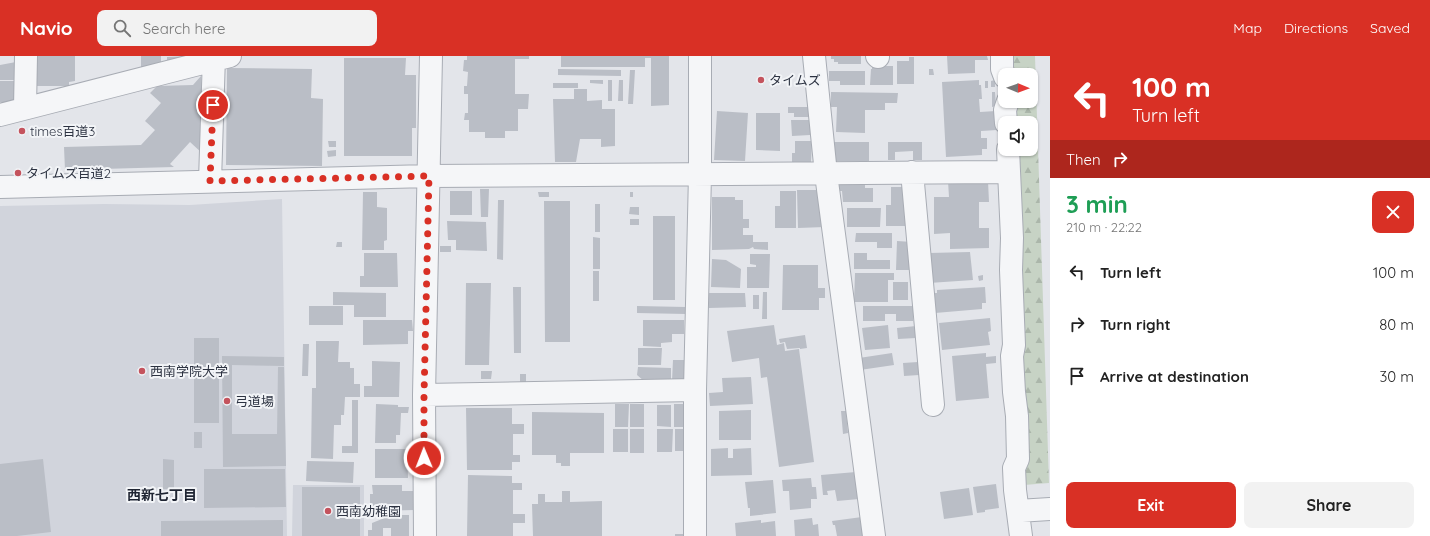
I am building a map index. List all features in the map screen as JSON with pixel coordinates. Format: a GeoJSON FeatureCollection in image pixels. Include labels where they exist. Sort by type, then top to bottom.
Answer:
{"type":"FeatureCollection","features":[{"type":"Feature","properties":{"kind":"street"},"geometry":{"type":"LineString","coordinates":[[25,108],[26,56]]}},
{"type":"Feature","properties":{"kind":"street"},"geometry":{"type":"LineString","coordinates":[[425,536],[424,396],[431,56]]}},
{"type":"Feature","properties":{"kind":"street"},"geometry":{"type":"LineString","coordinates":[[695,536],[695,390],[700,174],[700,56]]}},
{"type":"Feature","properties":{"kind":"street"},"geometry":{"type":"LineString","coordinates":[[814,56],[826,174],[874,536]]}},
{"type":"Feature","properties":{"kind":"street"},"geometry":{"type":"LineString","coordinates":[[1002,56],[1002,68]]}},
{"type":"Feature","properties":{"kind":"street"},"geometry":{"type":"LineString","coordinates":[[0,115],[220,57],[210,181]]}},
{"type":"Feature","properties":{"kind":"street"},"geometry":{"type":"LineString","coordinates":[[1008,156],[1012,238],[1011,270],[1014,345],[1012,356],[1018,459],[1014,468],[1014,490],[1021,536]]}},
{"type":"Feature","properties":{"kind":"street"},"geometry":{"type":"LineString","coordinates":[[912,172],[933,406]]}},
{"type":"Feature","properties":{"kind":"street"},"geometry":{"type":"LineString","coordinates":[[0,188],[429,176],[1000,172]]}},
{"type":"Feature","properties":{"kind":"street"},"geometry":{"type":"LineString","coordinates":[[424,396],[695,390]]}},
{"type":"Feature","properties":{"kind":"street"},"geometry":{"type":"LineString","coordinates":[[1018,511],[1050,509]]}},
{"type":"Feature","properties":{"kind":"shaded area","name":"西南学院大学"},"geometry":{"type":"Polygon","coordinates":[[[282,199],[287,536],[0,536],[0,206],[104,204],[190,205],[282,199]]]}},
{"type":"Feature","properties":{"kind":"shaded area","name":"西南幼稚園"},"geometry":{"type":"Polygon","coordinates":[[[293,485],[364,485],[364,536],[292,536],[293,485]]]}},
{"type":"Feature","properties":{"kind":"green space"},"geometry":{"type":"Polygon","coordinates":[[[1012,56],[1035,56],[1035,68],[1013,68],[1012,56]]]}},
{"type":"Feature","properties":{"kind":"green space"},"geometry":{"type":"Polygon","coordinates":[[[1014,108],[1037,108],[1037,116],[1015,116],[1014,108]]]}},
{"type":"Feature","properties":{"kind":"green space"},"geometry":{"type":"Polygon","coordinates":[[[1038,148],[1049,483],[1024,485],[1016,156],[1038,156],[1038,148]]]}},
{"type":"Feature","properties":{"kind":"building"},"geometry":{"type":"Polygon","coordinates":[[[34,56],[75,56],[75,81],[69,82],[69,86],[34,86],[34,56]]]}},
{"type":"Feature","properties":{"kind":"building"},"geometry":{"type":"Polygon","coordinates":[[[141,56],[161,56],[161,65],[141,69],[141,56]]]}},
{"type":"Feature","properties":{"kind":"building"},"geometry":{"type":"Polygon","coordinates":[[[189,56],[167,62],[167,57],[189,56]]]}},
{"type":"Feature","properties":{"kind":"building"},"geometry":{"type":"Polygon","coordinates":[[[467,56],[529,56],[529,59],[515,59],[515,94],[529,94],[528,109],[518,109],[518,131],[505,131],[505,138],[485,138],[485,132],[469,132],[469,120],[464,120],[465,113],[468,113],[468,94],[464,94],[464,86],[467,86],[468,72],[463,71],[464,60],[467,60],[467,56]]]}},
{"type":"Feature","properties":{"kind":"building"},"geometry":{"type":"Polygon","coordinates":[[[561,56],[669,56],[669,105],[651,106],[651,58],[645,58],[645,67],[561,67],[561,56]]]}},
{"type":"Feature","properties":{"kind":"building"},"geometry":{"type":"Polygon","coordinates":[[[831,56],[861,56],[861,64],[838,64],[838,62],[834,62],[834,59],[831,59],[831,56]]]}},
{"type":"Feature","properties":{"kind":"building"},"geometry":{"type":"Polygon","coordinates":[[[947,56],[987,56],[988,60],[975,60],[975,73],[948,74],[947,56]]]}},
{"type":"Feature","properties":{"kind":"building"},"geometry":{"type":"Polygon","coordinates":[[[909,57],[914,57],[914,84],[897,84],[897,61],[909,61],[909,57]]]}},
{"type":"Feature","properties":{"kind":"building"},"geometry":{"type":"Polygon","coordinates":[[[344,58],[406,58],[405,75],[416,75],[416,128],[412,128],[412,156],[344,156],[344,58]]]}},
{"type":"Feature","properties":{"kind":"building"},"geometry":{"type":"Polygon","coordinates":[[[16,62],[15,80],[0,80],[0,65],[16,62]]]}},
{"type":"Feature","properties":{"kind":"building"},"geometry":{"type":"Polygon","coordinates":[[[872,66],[893,66],[893,85],[870,85],[872,66]]]}},
{"type":"Feature","properties":{"kind":"building"},"geometry":{"type":"Polygon","coordinates":[[[227,68],[312,69],[311,98],[323,99],[322,166],[226,165],[227,68]]]}},
{"type":"Feature","properties":{"kind":"building"},"geometry":{"type":"Polygon","coordinates":[[[558,69],[621,70],[621,76],[558,75],[558,69]]]}},
{"type":"Feature","properties":{"kind":"building"},"geometry":{"type":"Polygon","coordinates":[[[929,69],[933,69],[934,75],[929,75],[929,69]]]}},
{"type":"Feature","properties":{"kind":"building"},"geometry":{"type":"Polygon","coordinates":[[[630,70],[635,70],[633,104],[628,104],[630,70]]]}},
{"type":"Feature","properties":{"kind":"building"},"geometry":{"type":"Polygon","coordinates":[[[829,71],[865,71],[865,85],[840,85],[840,81],[829,81],[829,71]]]}},
{"type":"Feature","properties":{"kind":"building"},"geometry":{"type":"Polygon","coordinates":[[[201,76],[203,154],[190,142],[170,164],[174,167],[65,170],[64,147],[141,145],[155,130],[145,121],[161,103],[150,93],[157,86],[193,85],[201,76]]]}},
{"type":"Feature","properties":{"kind":"building"},"geometry":{"type":"Polygon","coordinates":[[[590,80],[603,80],[603,84],[590,83],[590,80]]]}},
{"type":"Feature","properties":{"kind":"building"},"geometry":{"type":"Polygon","coordinates":[[[608,80],[612,80],[612,101],[608,101],[608,80]]]}},
{"type":"Feature","properties":{"kind":"building"},"geometry":{"type":"Polygon","coordinates":[[[619,80],[623,80],[623,101],[618,101],[619,80]]]}},
{"type":"Feature","properties":{"kind":"building"},"geometry":{"type":"Polygon","coordinates":[[[979,80],[982,99],[979,99],[980,112],[996,111],[997,130],[981,131],[981,138],[987,138],[987,149],[982,149],[982,155],[946,157],[942,82],[979,80]]]}},
{"type":"Feature","properties":{"kind":"building"},"geometry":{"type":"Polygon","coordinates":[[[995,80],[995,87],[991,87],[991,81],[995,80]]]}},
{"type":"Feature","properties":{"kind":"building"},"geometry":{"type":"Polygon","coordinates":[[[0,81],[17,81],[16,102],[0,102],[0,81]]]}},
{"type":"Feature","properties":{"kind":"building"},"geometry":{"type":"Polygon","coordinates":[[[985,81],[988,81],[988,88],[985,88],[985,81]]]}},
{"type":"Feature","properties":{"kind":"building"},"geometry":{"type":"Polygon","coordinates":[[[553,83],[578,83],[578,88],[553,88],[553,83]]]}},
{"type":"Feature","properties":{"kind":"building"},"geometry":{"type":"Polygon","coordinates":[[[574,89],[587,89],[587,101],[602,100],[602,109],[615,109],[615,146],[601,147],[601,139],[580,139],[576,162],[555,162],[553,99],[574,99],[574,89]]]}},
{"type":"Feature","properties":{"kind":"building"},"geometry":{"type":"Polygon","coordinates":[[[831,92],[898,93],[897,103],[885,103],[885,110],[865,110],[865,133],[836,132],[837,107],[831,107],[831,92]]]}},
{"type":"Feature","properties":{"kind":"building"},"geometry":{"type":"Polygon","coordinates":[[[992,92],[995,92],[996,106],[992,107],[992,92]]]}},
{"type":"Feature","properties":{"kind":"building"},"geometry":{"type":"Polygon","coordinates":[[[788,107],[809,107],[809,117],[794,117],[794,113],[788,113],[788,107]]]}},
{"type":"Feature","properties":{"kind":"building"},"geometry":{"type":"Polygon","coordinates":[[[717,111],[748,113],[745,161],[714,160],[717,111]]]}},
{"type":"Feature","properties":{"kind":"building"},"geometry":{"type":"Polygon","coordinates":[[[756,113],[780,113],[780,151],[756,150],[756,113]]]}},
{"type":"Feature","properties":{"kind":"building"},"geometry":{"type":"Polygon","coordinates":[[[791,120],[810,120],[810,135],[792,136],[791,120]]]}},
{"type":"Feature","properties":{"kind":"building"},"geometry":{"type":"Polygon","coordinates":[[[328,141],[336,141],[336,147],[329,147],[328,141]]]}},
{"type":"Feature","properties":{"kind":"building"},"geometry":{"type":"Polygon","coordinates":[[[795,141],[812,141],[811,162],[792,162],[792,153],[795,153],[795,141]]]}},
{"type":"Feature","properties":{"kind":"building"},"geometry":{"type":"Polygon","coordinates":[[[834,142],[869,142],[869,161],[834,161],[834,142]]]}},
{"type":"Feature","properties":{"kind":"building"},"geometry":{"type":"Polygon","coordinates":[[[888,142],[922,142],[922,160],[913,160],[913,151],[895,152],[895,160],[888,160],[888,142]]]}},
{"type":"Feature","properties":{"kind":"building"},"geometry":{"type":"Polygon","coordinates":[[[336,150],[336,156],[328,157],[327,151],[336,150]]]}},
{"type":"Feature","properties":{"kind":"building"},"geometry":{"type":"Polygon","coordinates":[[[948,181],[988,181],[989,202],[979,202],[979,228],[989,228],[989,248],[950,249],[950,233],[934,234],[934,197],[949,197],[948,181]]]}},
{"type":"Feature","properties":{"kind":"building"},"geometry":{"type":"Polygon","coordinates":[[[838,185],[865,185],[865,188],[873,188],[873,202],[843,202],[842,191],[838,191],[838,185]]]}},
{"type":"Feature","properties":{"kind":"building"},"geometry":{"type":"Polygon","coordinates":[[[891,187],[902,187],[902,194],[906,194],[906,226],[886,226],[886,205],[891,205],[891,187]]]}},
{"type":"Feature","properties":{"kind":"building"},"geometry":{"type":"Polygon","coordinates":[[[480,189],[489,189],[488,217],[481,217],[480,189]]]}},
{"type":"Feature","properties":{"kind":"building"},"geometry":{"type":"Polygon","coordinates":[[[797,190],[819,190],[819,209],[825,209],[825,227],[798,228],[797,190]]]}},
{"type":"Feature","properties":{"kind":"building"},"geometry":{"type":"Polygon","coordinates":[[[450,191],[472,191],[472,215],[450,215],[450,191]]]}},
{"type":"Feature","properties":{"kind":"building"},"geometry":{"type":"Polygon","coordinates":[[[780,191],[796,191],[796,228],[775,228],[775,206],[780,206],[780,191]]]}},
{"type":"Feature","properties":{"kind":"building"},"geometry":{"type":"Polygon","coordinates":[[[363,192],[377,192],[377,207],[387,208],[387,240],[384,241],[384,250],[362,250],[363,192]]]}},
{"type":"Feature","properties":{"kind":"building"},"geometry":{"type":"Polygon","coordinates":[[[538,192],[549,192],[549,197],[539,197],[538,192]]]}},
{"type":"Feature","properties":{"kind":"building"},"geometry":{"type":"Polygon","coordinates":[[[630,192],[633,192],[633,197],[630,197],[630,192]]]}},
{"type":"Feature","properties":{"kind":"building"},"geometry":{"type":"Polygon","coordinates":[[[712,197],[735,197],[735,200],[743,200],[743,219],[749,219],[749,228],[743,228],[743,235],[753,235],[753,242],[768,242],[768,250],[754,249],[753,247],[749,249],[712,250],[712,197]]]}},
{"type":"Feature","properties":{"kind":"building"},"geometry":{"type":"Polygon","coordinates":[[[498,200],[504,200],[503,260],[497,259],[498,200]]]}},
{"type":"Feature","properties":{"kind":"building"},"geometry":{"type":"Polygon","coordinates":[[[544,201],[570,201],[570,342],[545,342],[544,201]]]}},
{"type":"Feature","properties":{"kind":"building"},"geometry":{"type":"Polygon","coordinates":[[[595,204],[600,204],[600,232],[595,232],[595,204]]]}},
{"type":"Feature","properties":{"kind":"building"},"geometry":{"type":"Polygon","coordinates":[[[630,207],[639,207],[639,215],[629,214],[630,207]]]}},
{"type":"Feature","properties":{"kind":"building"},"geometry":{"type":"Polygon","coordinates":[[[847,208],[881,208],[880,227],[847,227],[847,208]]]}},
{"type":"Feature","properties":{"kind":"building"},"geometry":{"type":"Polygon","coordinates":[[[653,216],[675,216],[675,300],[653,300],[653,216]]]}},
{"type":"Feature","properties":{"kind":"building"},"geometry":{"type":"Polygon","coordinates":[[[630,219],[639,219],[639,225],[630,225],[630,219]]]}},
{"type":"Feature","properties":{"kind":"building"},"geometry":{"type":"Polygon","coordinates":[[[447,221],[486,222],[487,251],[456,250],[456,240],[448,240],[447,221]]]}},
{"type":"Feature","properties":{"kind":"building"},"geometry":{"type":"Polygon","coordinates":[[[856,233],[892,233],[892,248],[877,248],[877,242],[855,242],[856,233]]]}},
{"type":"Feature","properties":{"kind":"building"},"geometry":{"type":"Polygon","coordinates":[[[593,237],[600,238],[600,269],[593,269],[593,237]]]}},
{"type":"Feature","properties":{"kind":"building"},"geometry":{"type":"Polygon","coordinates":[[[897,241],[912,242],[912,270],[896,270],[897,241]]]}},
{"type":"Feature","properties":{"kind":"building"},"geometry":{"type":"Polygon","coordinates":[[[337,242],[342,242],[342,247],[336,247],[337,242]]]}},
{"type":"Feature","properties":{"kind":"building"},"geometry":{"type":"Polygon","coordinates":[[[440,246],[451,246],[451,252],[440,252],[440,246]]]}},
{"type":"Feature","properties":{"kind":"building"},"geometry":{"type":"Polygon","coordinates":[[[970,252],[973,280],[929,283],[929,253],[970,252]]]}},
{"type":"Feature","properties":{"kind":"building"},"geometry":{"type":"Polygon","coordinates":[[[364,253],[397,253],[398,287],[360,287],[360,276],[364,276],[364,253]]]}},
{"type":"Feature","properties":{"kind":"building"},"geometry":{"type":"Polygon","coordinates":[[[854,253],[867,253],[867,260],[890,260],[890,269],[854,269],[854,253]]]}},
{"type":"Feature","properties":{"kind":"building"},"geometry":{"type":"Polygon","coordinates":[[[750,254],[770,254],[769,288],[747,288],[747,267],[756,267],[756,265],[750,264],[750,254]]]}},
{"type":"Feature","properties":{"kind":"building"},"geometry":{"type":"Polygon","coordinates":[[[712,259],[726,260],[741,269],[740,288],[711,287],[712,259]]]}},
{"type":"Feature","properties":{"kind":"building"},"geometry":{"type":"Polygon","coordinates":[[[783,265],[818,265],[818,288],[825,288],[825,298],[819,298],[819,310],[782,310],[783,265]]]}},
{"type":"Feature","properties":{"kind":"building"},"geometry":{"type":"Polygon","coordinates":[[[593,271],[599,271],[599,301],[593,301],[593,271]]]}},
{"type":"Feature","properties":{"kind":"building"},"geometry":{"type":"Polygon","coordinates":[[[855,273],[894,273],[894,280],[888,280],[888,302],[854,302],[855,273]]]}},
{"type":"Feature","properties":{"kind":"building"},"geometry":{"type":"Polygon","coordinates":[[[983,275],[983,280],[979,281],[978,276],[983,275]]]}},
{"type":"Feature","properties":{"kind":"building"},"geometry":{"type":"Polygon","coordinates":[[[893,282],[908,282],[908,300],[893,300],[893,282]]]}},
{"type":"Feature","properties":{"kind":"building"},"geometry":{"type":"Polygon","coordinates":[[[466,283],[491,283],[489,365],[465,365],[466,283]]]}},
{"type":"Feature","properties":{"kind":"building"},"geometry":{"type":"Polygon","coordinates":[[[513,287],[521,287],[521,353],[514,353],[513,287]]]}},
{"type":"Feature","properties":{"kind":"building"},"geometry":{"type":"Polygon","coordinates":[[[985,287],[986,303],[982,303],[982,309],[935,313],[934,293],[937,293],[937,290],[985,287]]]}},
{"type":"Feature","properties":{"kind":"building"},"geometry":{"type":"Polygon","coordinates":[[[333,292],[386,293],[386,317],[354,317],[354,305],[333,305],[333,292]]]}},
{"type":"Feature","properties":{"kind":"building"},"geometry":{"type":"Polygon","coordinates":[[[763,292],[767,292],[767,319],[762,319],[763,292]]]}},
{"type":"Feature","properties":{"kind":"building"},"geometry":{"type":"Polygon","coordinates":[[[708,293],[745,293],[746,307],[709,308],[708,293]]]}},
{"type":"Feature","properties":{"kind":"building"},"geometry":{"type":"Polygon","coordinates":[[[753,295],[759,295],[759,309],[753,309],[753,295]]]}},
{"type":"Feature","properties":{"kind":"building"},"geometry":{"type":"Polygon","coordinates":[[[309,306],[343,306],[343,325],[309,325],[309,306]]]}},
{"type":"Feature","properties":{"kind":"building"},"geometry":{"type":"Polygon","coordinates":[[[637,306],[686,307],[686,314],[637,313],[637,306]]]}},
{"type":"Feature","properties":{"kind":"building"},"geometry":{"type":"Polygon","coordinates":[[[863,306],[913,306],[913,321],[896,321],[896,314],[885,314],[885,321],[863,321],[863,306]]]}},
{"type":"Feature","properties":{"kind":"building"},"geometry":{"type":"Polygon","coordinates":[[[990,318],[991,331],[988,332],[990,345],[942,350],[939,323],[990,318]]]}},
{"type":"Feature","properties":{"kind":"building"},"geometry":{"type":"Polygon","coordinates":[[[363,320],[412,320],[413,331],[408,331],[408,344],[363,345],[363,320]]]}},
{"type":"Feature","properties":{"kind":"building"},"geometry":{"type":"Polygon","coordinates":[[[643,320],[684,320],[684,334],[672,334],[672,342],[661,343],[661,347],[643,346],[643,320]]]}},
{"type":"Feature","properties":{"kind":"building"},"geometry":{"type":"Polygon","coordinates":[[[774,325],[777,345],[784,343],[785,351],[799,349],[814,462],[779,467],[767,377],[761,378],[759,358],[732,362],[727,331],[774,325]]]}},
{"type":"Feature","properties":{"kind":"building"},"geometry":{"type":"Polygon","coordinates":[[[888,325],[890,348],[865,350],[862,328],[888,325]]]}},
{"type":"Feature","properties":{"kind":"building"},"geometry":{"type":"Polygon","coordinates":[[[916,326],[916,338],[898,339],[897,328],[916,326]]]}},
{"type":"Feature","properties":{"kind":"building"},"geometry":{"type":"Polygon","coordinates":[[[805,335],[807,348],[787,349],[785,342],[780,343],[779,339],[805,335]]]}},
{"type":"Feature","properties":{"kind":"building"},"geometry":{"type":"Polygon","coordinates":[[[194,338],[219,338],[219,423],[194,423],[194,338]]]}},
{"type":"Feature","properties":{"kind":"building"},"geometry":{"type":"Polygon","coordinates":[[[316,341],[339,341],[338,362],[350,362],[350,368],[354,368],[354,384],[360,384],[360,397],[345,397],[344,415],[341,415],[341,425],[334,425],[333,459],[311,458],[312,388],[316,388],[316,341]]]}},
{"type":"Feature","properties":{"kind":"building"},"geometry":{"type":"Polygon","coordinates":[[[303,344],[309,344],[308,376],[302,376],[303,344]]]}},
{"type":"Feature","properties":{"kind":"building"},"geometry":{"type":"Polygon","coordinates":[[[638,348],[662,348],[661,365],[638,365],[638,348]]]}},
{"type":"Feature","properties":{"kind":"building"},"geometry":{"type":"Polygon","coordinates":[[[892,353],[894,365],[860,370],[859,358],[892,353]]]}},
{"type":"Feature","properties":{"kind":"building"},"geometry":{"type":"Polygon","coordinates":[[[986,353],[986,357],[996,356],[996,363],[986,364],[989,398],[956,401],[952,356],[986,353]]]}},
{"type":"Feature","properties":{"kind":"building","name":"弓道場"},"geometry":{"type":"Polygon","coordinates":[[[222,356],[284,357],[284,366],[232,365],[232,434],[277,434],[278,367],[284,367],[286,466],[223,467],[222,356]]]}},
{"type":"Feature","properties":{"kind":"building"},"geometry":{"type":"Polygon","coordinates":[[[673,360],[688,360],[688,381],[672,381],[673,360]]]}},
{"type":"Feature","properties":{"kind":"building"},"geometry":{"type":"Polygon","coordinates":[[[372,361],[400,362],[399,397],[364,397],[364,386],[372,386],[372,361]]]}},
{"type":"Feature","properties":{"kind":"building"},"geometry":{"type":"Polygon","coordinates":[[[918,362],[919,375],[904,376],[903,363],[918,362]]]}},
{"type":"Feature","properties":{"kind":"building"},"geometry":{"type":"Polygon","coordinates":[[[638,367],[671,368],[671,382],[644,381],[637,375],[638,367]]]}},
{"type":"Feature","properties":{"kind":"building"},"geometry":{"type":"Polygon","coordinates":[[[481,371],[492,371],[491,379],[481,379],[481,371]]]}},
{"type":"Feature","properties":{"kind":"building"},"geometry":{"type":"Polygon","coordinates":[[[520,374],[526,374],[526,382],[520,382],[520,374]]]}},
{"type":"Feature","properties":{"kind":"building"},"geometry":{"type":"Polygon","coordinates":[[[751,377],[753,404],[710,406],[709,393],[723,392],[722,378],[751,377]]]}},
{"type":"Feature","properties":{"kind":"building"},"geometry":{"type":"Polygon","coordinates":[[[352,400],[358,400],[358,453],[342,453],[342,446],[352,446],[352,400]]]}},
{"type":"Feature","properties":{"kind":"building"},"geometry":{"type":"Polygon","coordinates":[[[376,404],[409,407],[408,413],[401,413],[400,435],[396,435],[396,443],[375,443],[376,404]]]}},
{"type":"Feature","properties":{"kind":"building"},"geometry":{"type":"Polygon","coordinates":[[[615,404],[629,404],[628,427],[615,427],[615,404]]]}},
{"type":"Feature","properties":{"kind":"building"},"geometry":{"type":"Polygon","coordinates":[[[630,404],[644,404],[644,427],[630,427],[630,404]]]}},
{"type":"Feature","properties":{"kind":"building"},"geometry":{"type":"Polygon","coordinates":[[[674,404],[685,404],[686,427],[674,427],[674,404]]]}},
{"type":"Feature","properties":{"kind":"building"},"geometry":{"type":"Polygon","coordinates":[[[657,405],[671,405],[671,427],[657,426],[657,405]]]}},
{"type":"Feature","properties":{"kind":"building"},"geometry":{"type":"Polygon","coordinates":[[[466,408],[512,408],[512,424],[524,424],[524,434],[513,434],[513,455],[520,455],[520,462],[512,462],[512,470],[467,470],[466,408]]]}},
{"type":"Feature","properties":{"kind":"building"},"geometry":{"type":"Polygon","coordinates":[[[751,410],[751,440],[719,440],[719,411],[751,410]]]}},
{"type":"Feature","properties":{"kind":"building"},"geometry":{"type":"Polygon","coordinates":[[[841,411],[846,411],[848,433],[843,434],[841,411]]]}},
{"type":"Feature","properties":{"kind":"building"},"geometry":{"type":"Polygon","coordinates":[[[532,412],[604,413],[604,453],[570,453],[570,466],[561,466],[561,463],[556,463],[556,455],[532,455],[532,412]]]}},
{"type":"Feature","properties":{"kind":"building"},"geometry":{"type":"Polygon","coordinates":[[[613,429],[628,429],[628,452],[613,452],[613,429]]]}},
{"type":"Feature","properties":{"kind":"building"},"geometry":{"type":"Polygon","coordinates":[[[630,429],[644,429],[644,453],[630,453],[630,429]]]}},
{"type":"Feature","properties":{"kind":"building"},"geometry":{"type":"Polygon","coordinates":[[[657,429],[673,429],[672,452],[657,452],[657,429]]]}},
{"type":"Feature","properties":{"kind":"building"},"geometry":{"type":"Polygon","coordinates":[[[675,429],[685,429],[685,451],[675,451],[675,429]]]}},
{"type":"Feature","properties":{"kind":"building"},"geometry":{"type":"Polygon","coordinates":[[[194,432],[202,432],[202,448],[194,448],[194,432]]]}},
{"type":"Feature","properties":{"kind":"building"},"geometry":{"type":"Polygon","coordinates":[[[728,448],[728,458],[733,458],[733,449],[751,448],[752,475],[711,476],[711,449],[728,448]]]}},
{"type":"Feature","properties":{"kind":"building"},"geometry":{"type":"Polygon","coordinates":[[[375,449],[407,449],[408,478],[375,478],[375,449]]]}},
{"type":"Feature","properties":{"kind":"building"},"geometry":{"type":"Polygon","coordinates":[[[43,459],[51,532],[17,536],[0,536],[0,464],[43,459]]]}},
{"type":"Feature","properties":{"kind":"building"},"geometry":{"type":"Polygon","coordinates":[[[163,459],[174,460],[174,489],[163,489],[163,459]]]}},
{"type":"Feature","properties":{"kind":"building"},"geometry":{"type":"Polygon","coordinates":[[[307,461],[354,462],[353,483],[306,481],[307,461]]]}},
{"type":"Feature","properties":{"kind":"building"},"geometry":{"type":"Polygon","coordinates":[[[204,469],[285,469],[286,507],[204,508],[204,469]]]}},
{"type":"Feature","properties":{"kind":"building"},"geometry":{"type":"Polygon","coordinates":[[[856,472],[859,499],[837,501],[835,490],[827,491],[828,495],[823,495],[821,475],[856,472]]]}},
{"type":"Feature","properties":{"kind":"building"},"geometry":{"type":"Polygon","coordinates":[[[468,475],[512,476],[512,483],[522,483],[522,490],[513,490],[513,514],[525,514],[525,523],[513,523],[513,536],[467,536],[468,475]]]}},
{"type":"Feature","properties":{"kind":"building"},"geometry":{"type":"Polygon","coordinates":[[[811,478],[812,487],[816,487],[817,499],[811,499],[811,508],[790,510],[789,491],[783,491],[782,480],[811,478]]]}},
{"type":"Feature","properties":{"kind":"building"},"geometry":{"type":"Polygon","coordinates":[[[773,480],[776,513],[750,516],[745,482],[773,480]]]}},
{"type":"Feature","properties":{"kind":"building"},"geometry":{"type":"Polygon","coordinates":[[[996,484],[999,508],[977,513],[973,487],[996,484]]]}},
{"type":"Feature","properties":{"kind":"building"},"geometry":{"type":"Polygon","coordinates":[[[372,485],[402,485],[402,491],[415,491],[415,510],[370,511],[370,494],[373,494],[372,485]]]}},
{"type":"Feature","properties":{"kind":"building","name":"西南幼稚園"},"geometry":{"type":"Polygon","coordinates":[[[302,487],[360,487],[360,536],[302,536],[302,487]]]}},
{"type":"Feature","properties":{"kind":"building"},"geometry":{"type":"Polygon","coordinates":[[[969,488],[973,515],[944,519],[940,492],[969,488]]]}},
{"type":"Feature","properties":{"kind":"building"},"geometry":{"type":"Polygon","coordinates":[[[562,491],[570,491],[570,502],[602,501],[602,536],[533,536],[532,504],[538,504],[538,494],[545,494],[545,502],[562,502],[562,491]]]}},
{"type":"Feature","properties":{"kind":"building"},"geometry":{"type":"Polygon","coordinates":[[[392,515],[409,515],[409,536],[391,536],[391,528],[383,528],[383,536],[368,536],[368,530],[372,530],[372,523],[392,515]]]}},
{"type":"Feature","properties":{"kind":"building"},"geometry":{"type":"Polygon","coordinates":[[[862,517],[865,536],[837,536],[835,525],[833,525],[832,521],[862,517]]]}},
{"type":"Feature","properties":{"kind":"building"},"geometry":{"type":"Polygon","coordinates":[[[812,518],[813,525],[818,524],[819,536],[795,536],[794,520],[812,518]]]}},
{"type":"Feature","properties":{"kind":"building"},"geometry":{"type":"Polygon","coordinates":[[[283,520],[283,536],[161,536],[161,521],[283,520]]]}},
{"type":"Feature","properties":{"kind":"building"},"geometry":{"type":"Polygon","coordinates":[[[761,520],[761,523],[775,521],[776,536],[736,536],[735,523],[761,520]]]}},
{"type":"Feature","properties":{"kind":"building"},"geometry":{"type":"Polygon","coordinates":[[[675,534],[685,534],[685,536],[675,536],[675,534]]]}},
{"type":"Feature","properties":{"kind":"place","name":"タイムズ"},"geometry":{"type":"Point","coordinates":[761,80]}},
{"type":"Feature","properties":{"kind":"place","name":"times百道3"},"geometry":{"type":"Point","coordinates":[22,131]}},
{"type":"Feature","properties":{"kind":"place","name":"タイムズ百道2"},"geometry":{"type":"Point","coordinates":[18,173]}},
{"type":"Feature","properties":{"kind":"place","name":"西南学院大学"},"geometry":{"type":"Point","coordinates":[142,371]}},
{"type":"Feature","properties":{"kind":"place","name":"弓道場"},"geometry":{"type":"Point","coordinates":[227,401]}},
{"type":"Feature","properties":{"kind":"place","name":"西南幼稚園"},"geometry":{"type":"Point","coordinates":[328,511]}},
{"type":"Feature","properties":{"kind":"district","name":"西新七丁目"},"geometry":{"type":"Point","coordinates":[162,495]}},
{"type":"Feature","properties":{"kind":"route"},"geometry":{"type":"LineString","coordinates":[[213,105],[210,181],[429,176],[424,458]]}}]}
